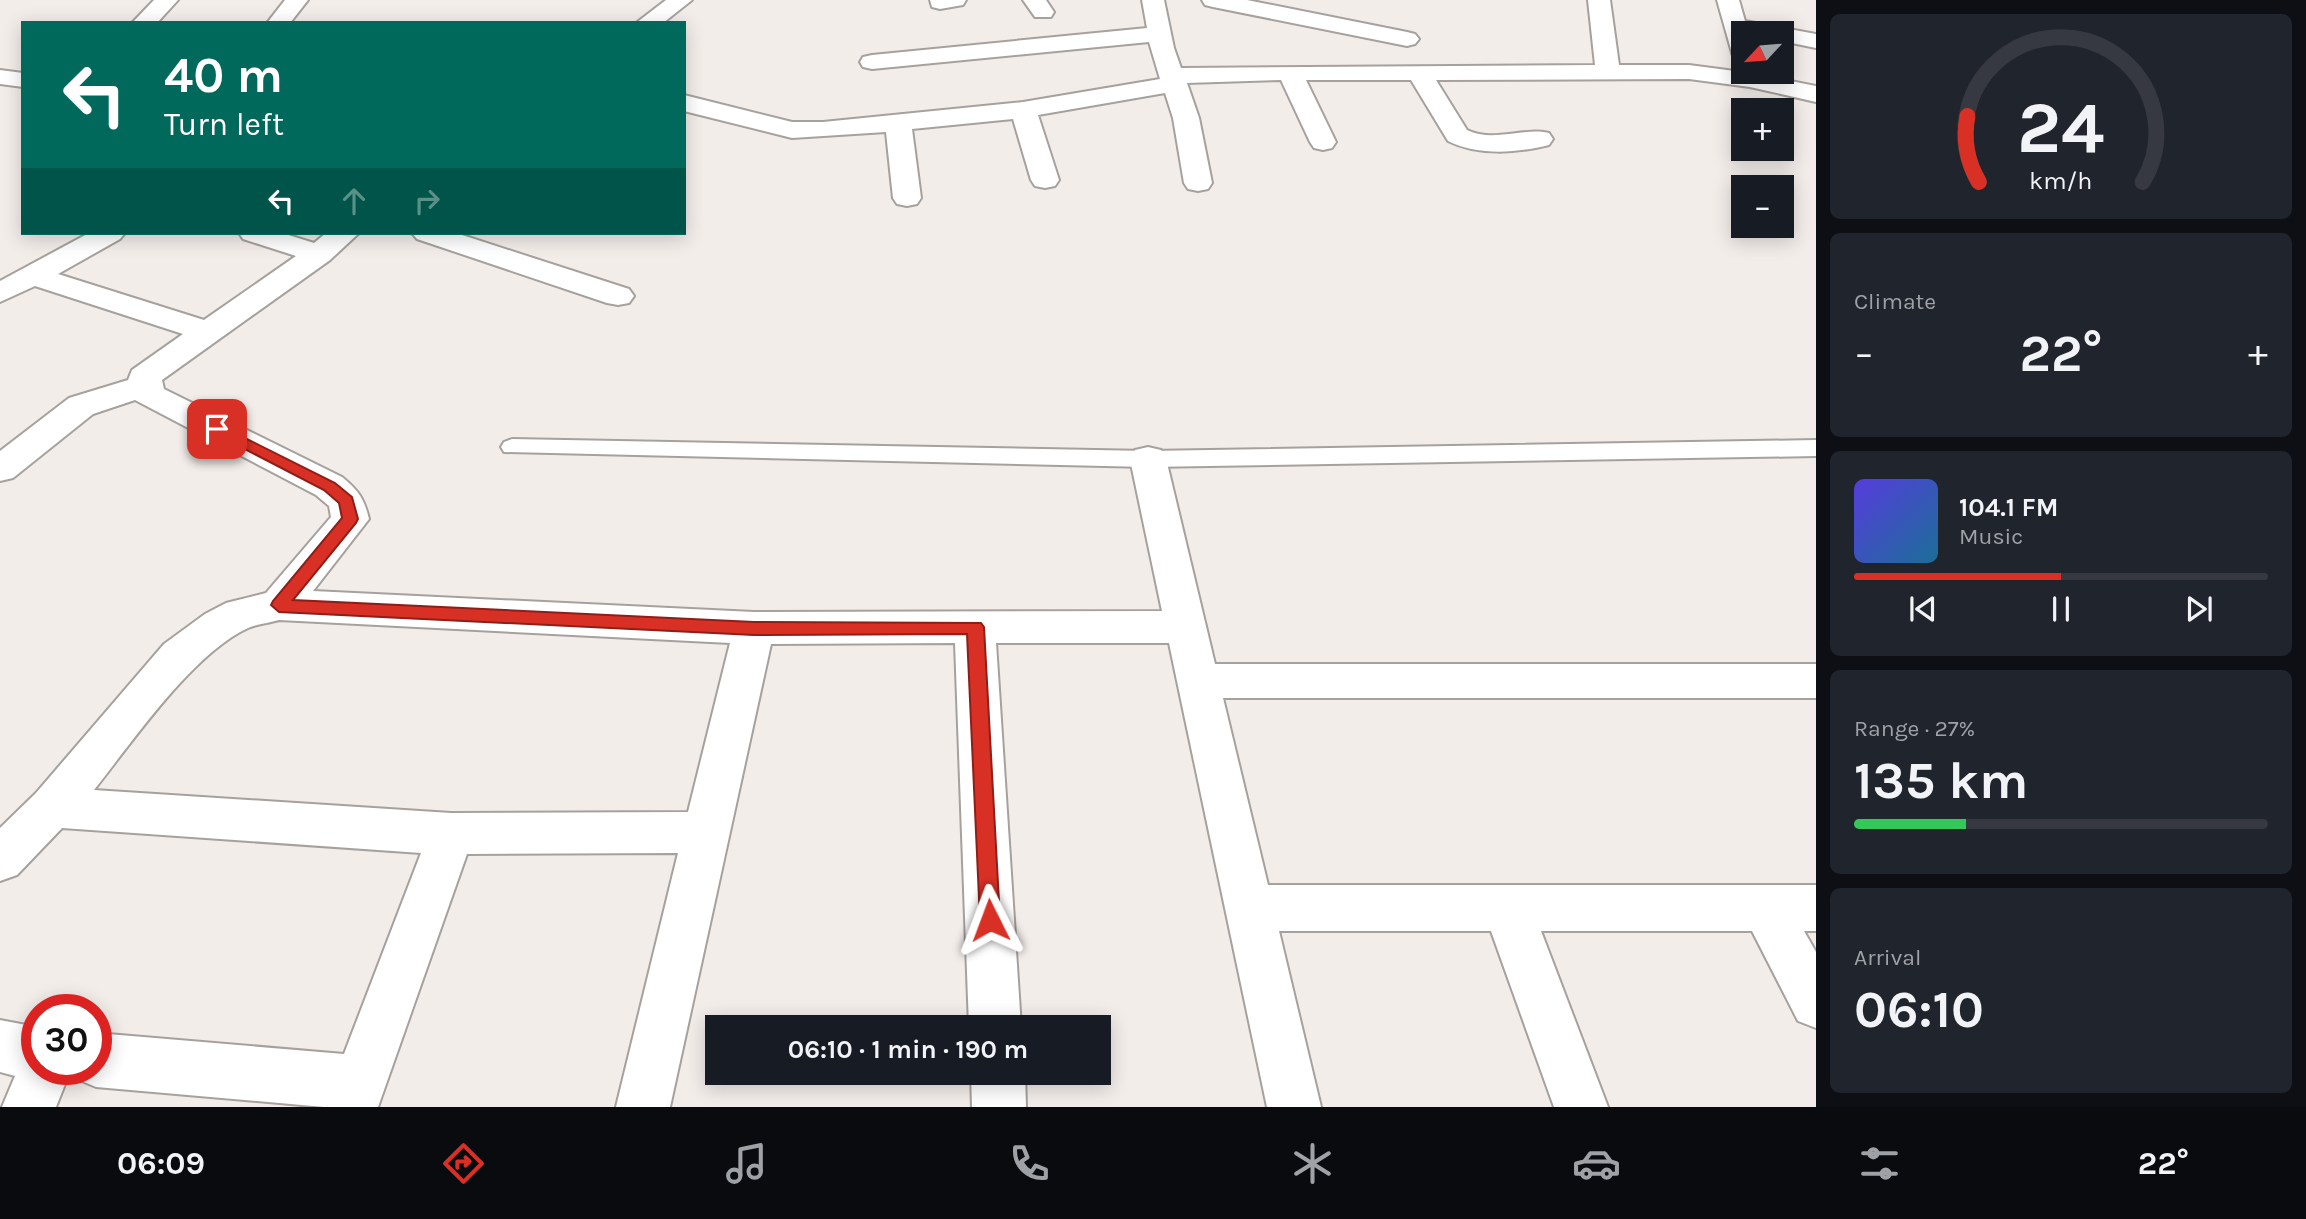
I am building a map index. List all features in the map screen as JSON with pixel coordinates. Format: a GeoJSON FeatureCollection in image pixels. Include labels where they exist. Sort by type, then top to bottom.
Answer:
{"type":"FeatureCollection","features":[{"type":"Feature","properties":{"kind":"street"},"geometry":{"type":"LineString","coordinates":[[145,21],[167,0]]}},
{"type":"Feature","properties":{"kind":"street"},"geometry":{"type":"LineString","coordinates":[[280,21],[297,0]]}},
{"type":"Feature","properties":{"kind":"street"},"geometry":{"type":"LineString","coordinates":[[650,21],[681,0]]}},
{"type":"Feature","properties":{"kind":"street"},"geometry":{"type":"LineString","coordinates":[[1153,0],[1161,41],[1186,118],[1198,183]]}},
{"type":"Feature","properties":{"kind":"street"},"geometry":{"type":"LineString","coordinates":[[1213,0],[1412,30],[1387,74]]}},
{"type":"Feature","properties":{"kind":"street"},"geometry":{"type":"LineString","coordinates":[[1599,0],[1608,71]]}},
{"type":"Feature","properties":{"kind":"street"},"geometry":{"type":"LineString","coordinates":[[1728,0],[1734,21]]}},
{"type":"Feature","properties":{"kind":"street"},"geometry":{"type":"LineString","coordinates":[[1794,36],[1816,41]]}},
{"type":"Feature","properties":{"kind":"street"},"geometry":{"type":"LineString","coordinates":[[872,62],[1161,41],[1251,73]]}},
{"type":"Feature","properties":{"kind":"street"},"geometry":{"type":"LineString","coordinates":[[0,57],[21,57]]}},
{"type":"Feature","properties":{"kind":"street"},"geometry":{"type":"LineString","coordinates":[[686,104],[792,130],[898,123],[1023,110],[1173,80],[1251,73],[1608,71],[1731,75]]}},
{"type":"Feature","properties":{"kind":"street"},"geometry":{"type":"LineString","coordinates":[[1290,73],[1323,142]]}},
{"type":"Feature","properties":{"kind":"street"},"geometry":{"type":"LineString","coordinates":[[1419,74],[1457,135],[1466,141],[1477,143],[1540,139]]}},
{"type":"Feature","properties":{"kind":"street"},"geometry":{"type":"LineString","coordinates":[[0,76],[21,80]]}},
{"type":"Feature","properties":{"kind":"street"},"geometry":{"type":"LineString","coordinates":[[1779,84],[1816,94]]}},
{"type":"Feature","properties":{"kind":"street"},"geometry":{"type":"LineString","coordinates":[[1023,110],[1045,180]]}},
{"type":"Feature","properties":{"kind":"street"},"geometry":{"type":"LineString","coordinates":[[898,123],[907,198]]}},
{"type":"Feature","properties":{"kind":"street"},"geometry":{"type":"LineString","coordinates":[[0,293],[106,235]]}},
{"type":"Feature","properties":{"kind":"street"},"geometry":{"type":"LineString","coordinates":[[269,235],[332,243]]}},
{"type":"Feature","properties":{"kind":"street"},"geometry":{"type":"LineString","coordinates":[[433,235],[618,296]]}},
{"type":"Feature","properties":{"kind":"street"},"geometry":{"type":"LineString","coordinates":[[279,605],[350,519],[346,500],[329,486],[149,395],[144,377],[332,243]]}},
{"type":"Feature","properties":{"kind":"street"},"geometry":{"type":"LineString","coordinates":[[34,276],[206,331]]}},
{"type":"Feature","properties":{"kind":"street"},"geometry":{"type":"LineString","coordinates":[[0,469],[81,406],[147,385]]}},
{"type":"Feature","properties":{"kind":"street"},"geometry":{"type":"LineString","coordinates":[[1148,459],[1294,1107]]}},
{"type":"Feature","properties":{"kind":"street"},"geometry":{"type":"LineString","coordinates":[[0,860],[52,807],[179,656],[219,625],[240,614],[279,605],[754,628],[1187,627]]}},
{"type":"Feature","properties":{"kind":"street"},"geometry":{"type":"LineString","coordinates":[[975,627],[994,1015]]}},
{"type":"Feature","properties":{"kind":"street"},"geometry":{"type":"LineString","coordinates":[[643,1107],[754,628]]}},
{"type":"Feature","properties":{"kind":"street"},"geometry":{"type":"LineString","coordinates":[[1199,681],[1816,681]]}},
{"type":"Feature","properties":{"kind":"street"},"geometry":{"type":"LineString","coordinates":[[52,807],[451,834],[707,832]]}},
{"type":"Feature","properties":{"kind":"street"},"geometry":{"type":"LineString","coordinates":[[112,1062],[356,1095],[451,834]]}},
{"type":"Feature","properties":{"kind":"street"},"geometry":{"type":"LineString","coordinates":[[1249,908],[1816,908]]}},
{"type":"Feature","properties":{"kind":"street"},"geometry":{"type":"LineString","coordinates":[[1766,908],[1816,1003]]}},
{"type":"Feature","properties":{"kind":"street"},"geometry":{"type":"LineString","coordinates":[[1508,909],[1581,1107]]}},
{"type":"Feature","properties":{"kind":"street"},"geometry":{"type":"LineString","coordinates":[[0,1046],[21,1051]]}},
{"type":"Feature","properties":{"kind":"street"},"geometry":{"type":"LineString","coordinates":[[29,1107],[38,1085]]}},
{"type":"Feature","properties":{"kind":"street"},"geometry":{"type":"LineString","coordinates":[[998,1085],[999,1107]]}},
{"type":"Feature","properties":{"kind":"lane"},"geometry":{"type":"LineString","coordinates":[[512,447],[1148,459],[1816,448]]}},
{"type":"Feature","properties":{"kind":"route"},"geometry":{"type":"LineString","coordinates":[[217,429],[329,486],[346,500],[350,519],[279,605],[754,628],[975,627],[990,920]]}}]}
